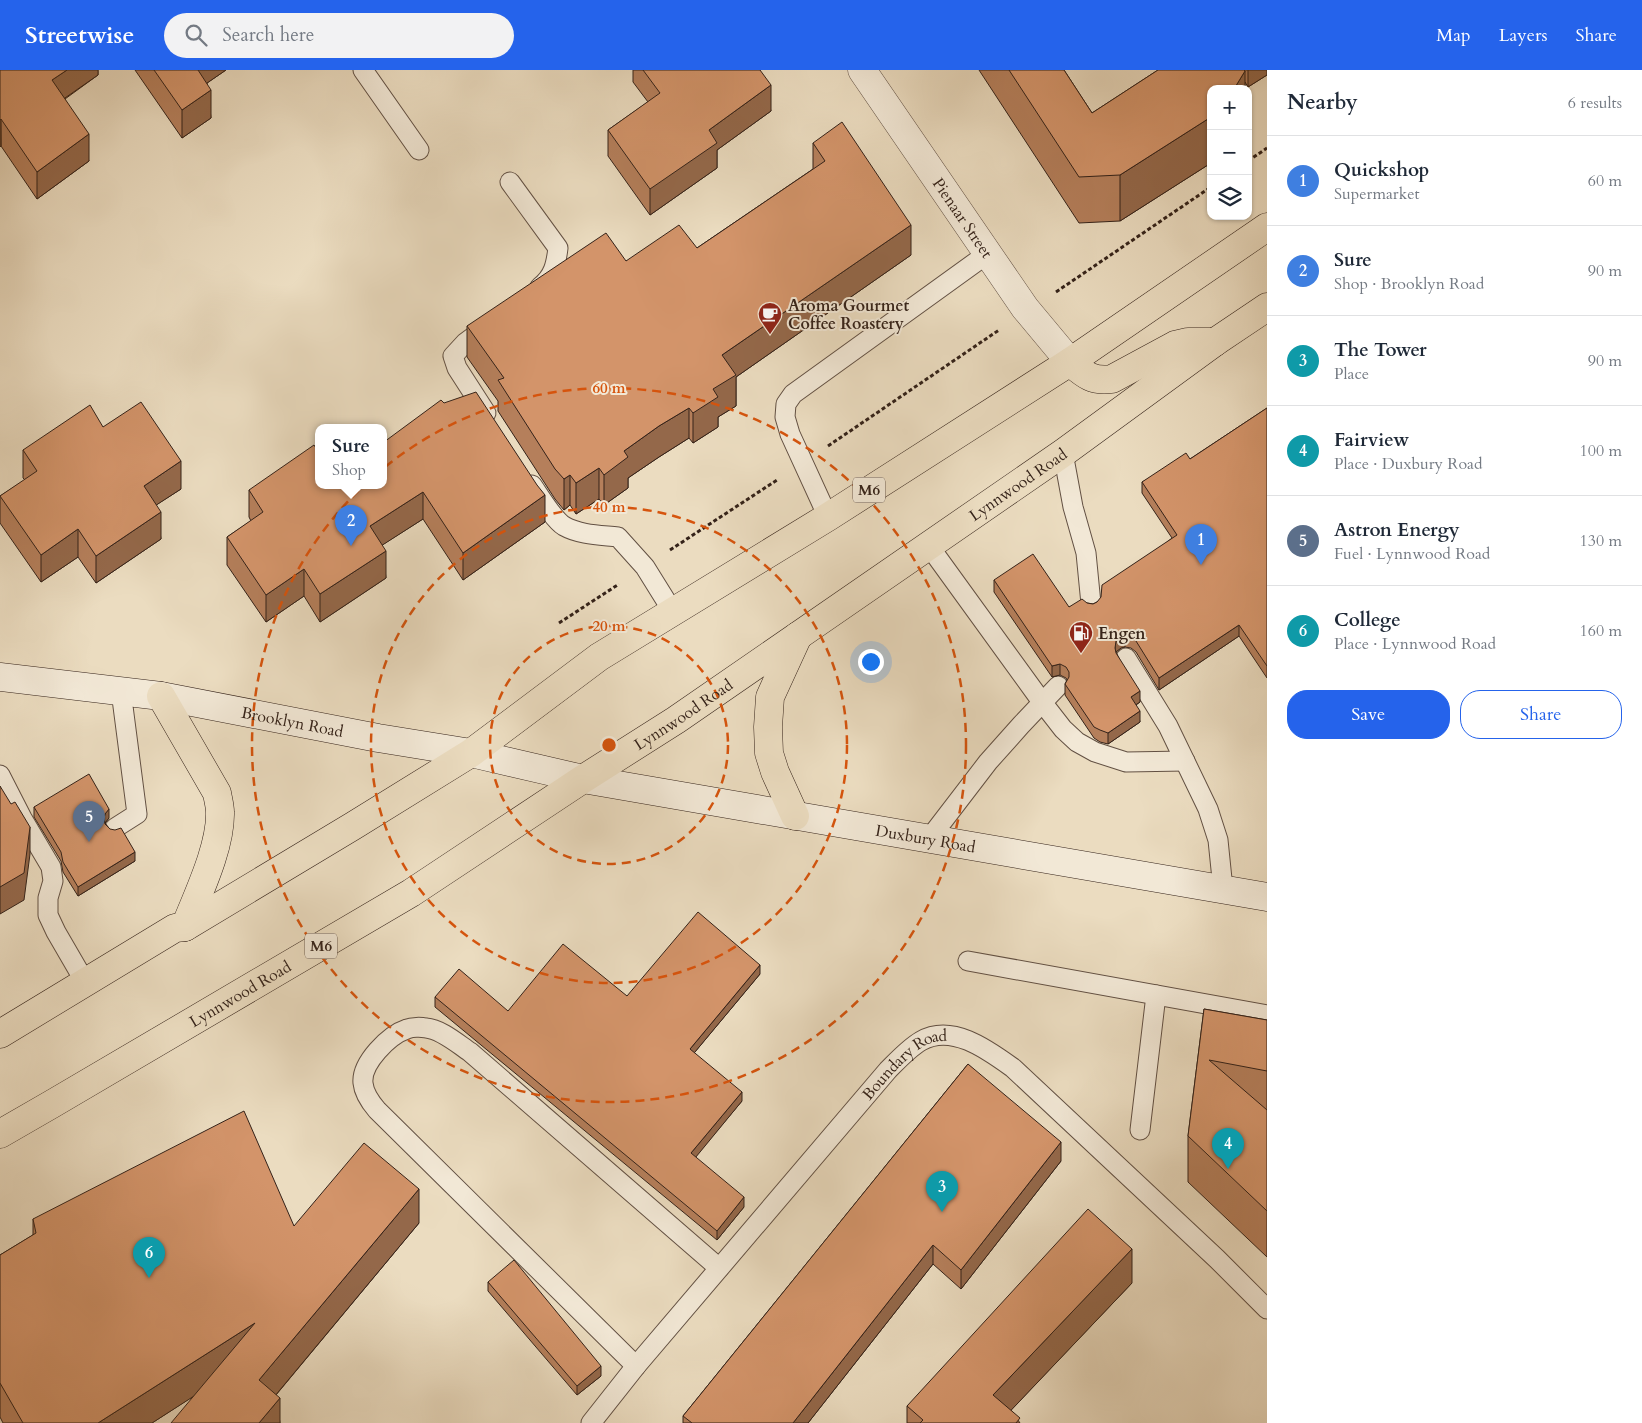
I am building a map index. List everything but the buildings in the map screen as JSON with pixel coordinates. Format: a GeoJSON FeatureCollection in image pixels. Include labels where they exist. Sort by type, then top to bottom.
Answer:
{"type":"FeatureCollection","features":[{"type":"Feature","properties":{"kind":"main road","name":"Pienaar Street"},"geometry":{"type":"LineString","coordinates":[[862,70],[987,254],[1028,311],[1070,362]]}},
{"type":"Feature","properties":{"kind":"main road","name":"M6"},"geometry":{"type":"LineString","coordinates":[[0,1034],[175,928],[185,927],[471,753],[599,657],[828,517],[1070,362],[1267,226]]}},
{"type":"Feature","properties":{"kind":"main road","name":"Lynnwood Road"},"geometry":{"type":"LineString","coordinates":[[0,1134],[411,893],[676,720],[1063,454],[1215,342],[1267,307]]}},
{"type":"Feature","properties":{"kind":"main road"},"geometry":{"type":"LineString","coordinates":[[1070,362],[1089,377],[1100,381],[1112,379],[1175,345],[1188,342],[1215,342]]}},
{"type":"Feature","properties":{"kind":"main road"},"geometry":{"type":"LineString","coordinates":[[795,816],[775,772],[769,753],[768,727],[770,697],[799,634]]}},
{"type":"Feature","properties":{"kind":"main road","name":"Brooklyn Road"},"geometry":{"type":"LineString","coordinates":[[0,677],[161,696],[378,738],[471,753],[583,779]]}},
{"type":"Feature","properties":{"kind":"main road"},"geometry":{"type":"LineString","coordinates":[[161,696],[217,793],[220,811],[218,834],[210,862],[185,927]]}},
{"type":"Feature","properties":{"kind":"main road","name":"Duxbury Road"},"geometry":{"type":"LineString","coordinates":[[583,779],[1267,897]]}},
{"type":"Feature","properties":{"kind":"lane"},"geometry":{"type":"LineString","coordinates":[[363,70],[419,150]]}},
{"type":"Feature","properties":{"kind":"lane"},"geometry":{"type":"LineString","coordinates":[[510,182],[558,248],[556,267],[545,283],[523,299]]}},
{"type":"Feature","properties":{"kind":"lane"},"geometry":{"type":"LineString","coordinates":[[828,517],[790,434],[785,418],[786,404],[793,394],[987,254]]}},
{"type":"Feature","properties":{"kind":"lane"},"geometry":{"type":"LineString","coordinates":[[493,425],[457,368],[453,356],[465,343],[502,316]]}},
{"type":"Feature","properties":{"kind":"lane"},"geometry":{"type":"LineString","coordinates":[[1063,454],[1073,507],[1086,553],[1091,604]]}},
{"type":"Feature","properties":{"kind":"lane"},"geometry":{"type":"LineString","coordinates":[[525,473],[546,506],[562,525],[586,534],[618,537],[644,567],[673,612]]}},
{"type":"Feature","properties":{"kind":"lane"},"geometry":{"type":"LineString","coordinates":[[929,546],[1042,702],[1063,729],[1077,742],[1095,752],[1126,762],[1185,761]]}},
{"type":"Feature","properties":{"kind":"lane"},"geometry":{"type":"LineString","coordinates":[[1126,658],[1168,726],[1208,809],[1218,840],[1223,889]]}},
{"type":"Feature","properties":{"kind":"lane"},"geometry":{"type":"LineString","coordinates":[[929,839],[988,762],[1058,686]]}},
{"type":"Feature","properties":{"kind":"lane"},"geometry":{"type":"LineString","coordinates":[[115,828],[137,814],[121,691]]}},
{"type":"Feature","properties":{"kind":"lane"},"geometry":{"type":"LineString","coordinates":[[0,776],[22,818],[55,865],[48,898],[48,915],[85,982]]}},
{"type":"Feature","properties":{"kind":"lane"},"geometry":{"type":"LineString","coordinates":[[968,961],[1267,1015]]}},
{"type":"Feature","properties":{"kind":"lane"},"geometry":{"type":"LineString","coordinates":[[1140,1130],[1156,995]]}},
{"type":"Feature","properties":{"kind":"lane"},"geometry":{"type":"LineString","coordinates":[[636,1366],[368,1099],[363,1083],[368,1063],[384,1043],[407,1029],[428,1028],[450,1037],[478,1058],[719,1268]]}},
{"type":"Feature","properties":{"kind":"lane","name":"Boundary Road"},"geometry":{"type":"LineString","coordinates":[[591,1423],[636,1366],[888,1070],[920,1042],[934,1036],[953,1036],[972,1043],[995,1055],[1013,1068],[1217,1258],[1267,1309]]}},
{"type":"Feature","properties":{"kind":"path"},"geometry":{"type":"LineString","coordinates":[[1252,158],[1267,148]]}},
{"type":"Feature","properties":{"kind":"path"},"geometry":{"type":"LineString","coordinates":[[559,623],[803,463],[1207,190]]}},
{"type":"Feature","properties":{"kind":"place","name":"Aroma Gourmet Coffee Roastery"},"geometry":{"type":"Point","coordinates":[770,335]}},
{"type":"Feature","properties":{"kind":"place","name":"Sure"},"geometry":{"type":"Point","coordinates":[351,546]}},
{"type":"Feature","properties":{"kind":"place","name":"Quickshop"},"geometry":{"type":"Point","coordinates":[1201,565]}},
{"type":"Feature","properties":{"kind":"place","name":"Engen"},"geometry":{"type":"Point","coordinates":[1081,654]}},
{"type":"Feature","properties":{"kind":"place","name":"Astron Energy"},"geometry":{"type":"Point","coordinates":[89,842]}},
{"type":"Feature","properties":{"kind":"place","name":"Fairview"},"geometry":{"type":"Point","coordinates":[1228,1169]}},
{"type":"Feature","properties":{"kind":"place","name":"The Tower"},"geometry":{"type":"Point","coordinates":[942,1212]}},
{"type":"Feature","properties":{"kind":"place","name":"College"},"geometry":{"type":"Point","coordinates":[149,1278]}}]}
